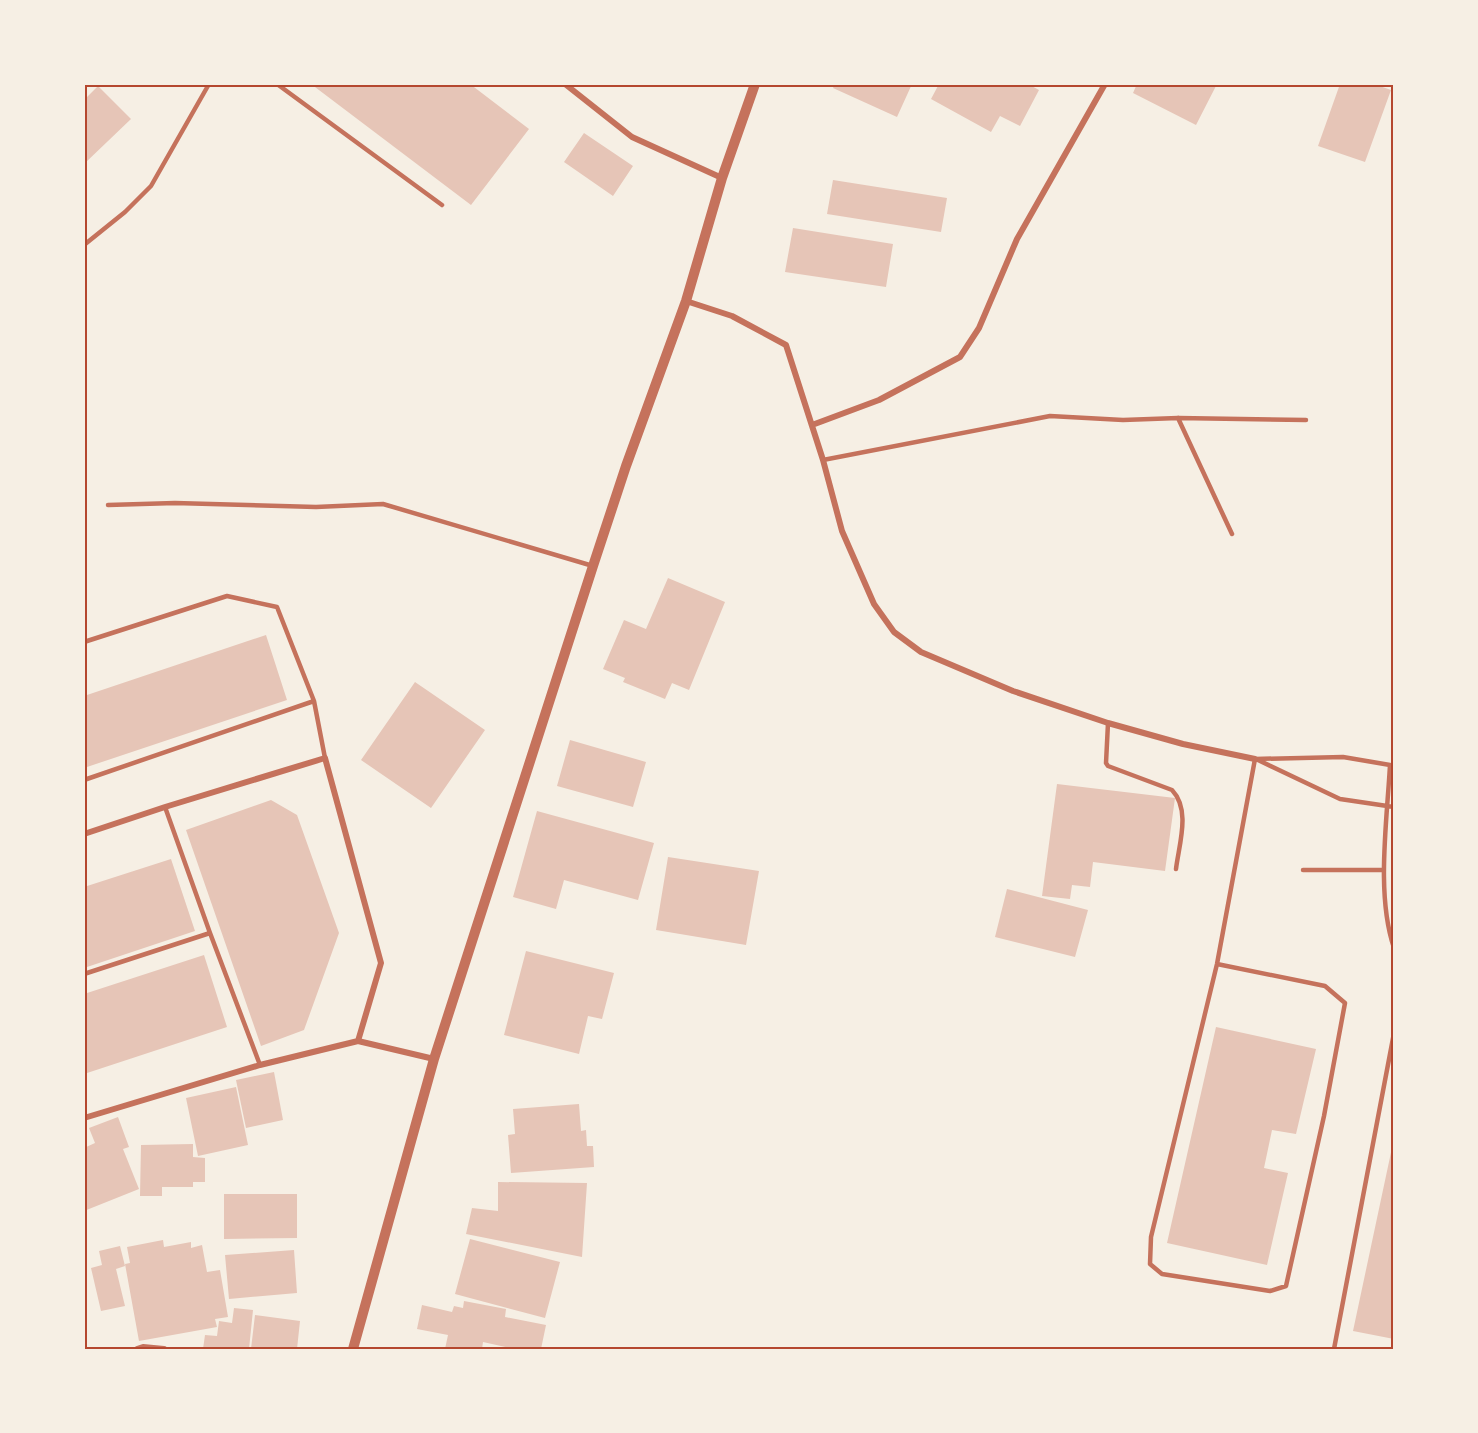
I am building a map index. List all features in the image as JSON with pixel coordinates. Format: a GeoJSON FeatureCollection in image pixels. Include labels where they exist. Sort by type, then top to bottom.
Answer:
{"type":"FeatureCollection","features":[{"type":"Feature","properties":{"kind":"street"},"geometry":{"type":"LineString","coordinates":[[566,84],[632,137],[722,178]]}},
{"type":"Feature","properties":{"kind":"street"},"geometry":{"type":"LineString","coordinates":[[353,1349],[434,1059],[593,566],[626,466],[686,301],[722,178],[755,84]]}},
{"type":"Feature","properties":{"kind":"street"},"geometry":{"type":"LineString","coordinates":[[812,425],[879,400],[960,357],[979,328],[1017,239],[1105,84]]}},
{"type":"Feature","properties":{"kind":"street"},"geometry":{"type":"LineString","coordinates":[[686,301],[732,316],[786,345],[812,425],[842,531],[874,604],[894,632],[921,652],[1013,691],[1108,723],[1183,744],[1255,759]]}},
{"type":"Feature","properties":{"kind":"street"},"geometry":{"type":"LineString","coordinates":[[84,834],[326,758],[381,963],[358,1041]]}},
{"type":"Feature","properties":{"kind":"street"},"geometry":{"type":"LineString","coordinates":[[84,1118],[260,1065],[358,1041],[434,1059]]}},
{"type":"Feature","properties":{"kind":"street"},"geometry":{"type":"LineString","coordinates":[[137,1349],[143,1347],[164,1349]]}},
{"type":"Feature","properties":{"kind":"lane"},"geometry":{"type":"LineString","coordinates":[[84,244],[125,212],[151,186],[209,84]]}},
{"type":"Feature","properties":{"kind":"lane"},"geometry":{"type":"LineString","coordinates":[[277,84],[442,205]]}},
{"type":"Feature","properties":{"kind":"lane"},"geometry":{"type":"LineString","coordinates":[[822,460],[1050,416],[1123,420],[1178,418],[1306,420]]}},
{"type":"Feature","properties":{"kind":"lane"},"geometry":{"type":"LineString","coordinates":[[1178,418],[1232,534]]}},
{"type":"Feature","properties":{"kind":"lane"},"geometry":{"type":"LineString","coordinates":[[108,505],[175,503],[315,507],[383,504],[593,566]]}},
{"type":"Feature","properties":{"kind":"lane"},"geometry":{"type":"LineString","coordinates":[[84,642],[227,596],[278,607],[315,701],[326,758]]}},
{"type":"Feature","properties":{"kind":"lane"},"geometry":{"type":"LineString","coordinates":[[84,780],[315,701]]}},
{"type":"Feature","properties":{"kind":"lane"},"geometry":{"type":"LineString","coordinates":[[1108,723],[1106,763],[1108,766],[1172,790],[1179,798],[1184,810],[1176,869]]}},
{"type":"Feature","properties":{"kind":"lane"},"geometry":{"type":"LineString","coordinates":[[1255,759],[1343,757],[1390,765],[1391,807],[1384,870],[1394,948]]}},
{"type":"Feature","properties":{"kind":"lane"},"geometry":{"type":"LineString","coordinates":[[1255,759],[1340,799],[1391,807]]}},
{"type":"Feature","properties":{"kind":"lane"},"geometry":{"type":"LineString","coordinates":[[1216,964],[1325,986],[1345,1003],[1324,1116],[1286,1286],[1270,1292],[1162,1274],[1150,1264],[1151,1237],[1216,964],[1255,759]]}},
{"type":"Feature","properties":{"kind":"lane"},"geometry":{"type":"LineString","coordinates":[[165,807],[260,1065]]}},
{"type":"Feature","properties":{"kind":"lane"},"geometry":{"type":"LineString","coordinates":[[1304,870],[1384,870]]}},
{"type":"Feature","properties":{"kind":"lane"},"geometry":{"type":"LineString","coordinates":[[84,974],[210,933]]}},
{"type":"Feature","properties":{"kind":"lane"},"geometry":{"type":"LineString","coordinates":[[1334,1349],[1394,1033]]}},
{"type":"Feature","properties":{"kind":"building"},"geometry":{"type":"Polygon","coordinates":[[[311,84],[470,84],[529,129],[471,205],[311,84]]]}},
{"type":"Feature","properties":{"kind":"building"},"geometry":{"type":"Polygon","coordinates":[[[835,84],[912,84],[897,117],[833,88],[835,84]]]}},
{"type":"Feature","properties":{"kind":"building"},"geometry":{"type":"Polygon","coordinates":[[[939,84],[1028,84],[1039,90],[1020,126],[1000,116],[991,132],[931,99],[939,84]]]}},
{"type":"Feature","properties":{"kind":"building"},"geometry":{"type":"Polygon","coordinates":[[[1137,84],[1217,84],[1196,125],[1133,93],[1137,84]]]}},
{"type":"Feature","properties":{"kind":"building"},"geometry":{"type":"Polygon","coordinates":[[[1340,84],[1374,84],[1391,90],[1365,162],[1318,146],[1340,84]]]}},
{"type":"Feature","properties":{"kind":"building"},"geometry":{"type":"Polygon","coordinates":[[[98,86],[131,119],[84,164],[84,100],[98,86]]]}},
{"type":"Feature","properties":{"kind":"building"},"geometry":{"type":"Polygon","coordinates":[[[584,133],[633,166],[613,196],[564,162],[584,133]]]}},
{"type":"Feature","properties":{"kind":"building"},"geometry":{"type":"Polygon","coordinates":[[[833,180],[947,198],[941,232],[827,214],[833,180]]]}},
{"type":"Feature","properties":{"kind":"building"},"geometry":{"type":"Polygon","coordinates":[[[793,228],[893,244],[886,287],[785,272],[793,228]]]}},
{"type":"Feature","properties":{"kind":"building"},"geometry":{"type":"Polygon","coordinates":[[[668,578],[725,602],[689,690],[672,683],[665,699],[623,682],[625,678],[603,669],[624,620],[646,629],[668,578]]]}},
{"type":"Feature","properties":{"kind":"building"},"geometry":{"type":"Polygon","coordinates":[[[266,635],[287,700],[84,768],[84,696],[266,635]]]}},
{"type":"Feature","properties":{"kind":"building"},"geometry":{"type":"Polygon","coordinates":[[[415,682],[485,730],[431,808],[361,760],[415,682]]]}},
{"type":"Feature","properties":{"kind":"building"},"geometry":{"type":"Polygon","coordinates":[[[570,740],[646,762],[633,807],[557,786],[570,740]]]}},
{"type":"Feature","properties":{"kind":"building"},"geometry":{"type":"Polygon","coordinates":[[[1057,784],[1175,798],[1165,871],[1093,862],[1090,887],[1072,885],[1070,899],[1042,896],[1057,784]]]}},
{"type":"Feature","properties":{"kind":"building"},"geometry":{"type":"Polygon","coordinates":[[[271,800],[297,815],[339,933],[304,1030],[261,1046],[186,830],[271,800]]]}},
{"type":"Feature","properties":{"kind":"building"},"geometry":{"type":"Polygon","coordinates":[[[537,811],[654,843],[638,900],[564,880],[556,909],[513,897],[537,811]]]}},
{"type":"Feature","properties":{"kind":"building"},"geometry":{"type":"Polygon","coordinates":[[[668,857],[759,871],[746,945],[656,930],[668,857]]]}},
{"type":"Feature","properties":{"kind":"building"},"geometry":{"type":"Polygon","coordinates":[[[171,859],[195,931],[84,968],[84,887],[171,859]]]}},
{"type":"Feature","properties":{"kind":"building"},"geometry":{"type":"Polygon","coordinates":[[[1007,889],[1088,910],[1075,957],[995,937],[1007,889]]]}},
{"type":"Feature","properties":{"kind":"building"},"geometry":{"type":"Polygon","coordinates":[[[526,951],[614,973],[602,1019],[588,1016],[579,1054],[504,1035],[526,951]]]}},
{"type":"Feature","properties":{"kind":"building"},"geometry":{"type":"Polygon","coordinates":[[[204,955],[227,1027],[84,1074],[84,994],[204,955]]]}},
{"type":"Feature","properties":{"kind":"building"},"geometry":{"type":"Polygon","coordinates":[[[1216,1027],[1316,1049],[1296,1134],[1272,1130],[1264,1168],[1288,1173],[1267,1265],[1167,1243],[1216,1027]]]}},
{"type":"Feature","properties":{"kind":"building"},"geometry":{"type":"Polygon","coordinates":[[[274,1072],[283,1120],[246,1128],[236,1080],[274,1072]]]}},
{"type":"Feature","properties":{"kind":"building"},"geometry":{"type":"Polygon","coordinates":[[[236,1087],[248,1145],[198,1156],[186,1098],[236,1087]]]}},
{"type":"Feature","properties":{"kind":"building"},"geometry":{"type":"Polygon","coordinates":[[[579,1104],[581,1131],[586,1130],[587,1146],[593,1146],[594,1167],[511,1173],[508,1135],[515,1134],[513,1109],[579,1104]]]}},
{"type":"Feature","properties":{"kind":"building"},"geometry":{"type":"Polygon","coordinates":[[[118,1117],[129,1147],[123,1149],[139,1189],[84,1211],[84,1148],[95,1143],[89,1128],[118,1117]]]}},
{"type":"Feature","properties":{"kind":"building"},"geometry":{"type":"Polygon","coordinates":[[[1394,1143],[1394,1339],[1353,1331],[1394,1143]]]}},
{"type":"Feature","properties":{"kind":"building"},"geometry":{"type":"Polygon","coordinates":[[[193,1144],[193,1157],[205,1158],[205,1182],[193,1182],[193,1187],[162,1187],[162,1196],[140,1196],[141,1145],[193,1144]]]}},
{"type":"Feature","properties":{"kind":"building"},"geometry":{"type":"Polygon","coordinates":[[[498,1182],[587,1183],[582,1257],[466,1234],[472,1208],[498,1211],[498,1182]]]}},
{"type":"Feature","properties":{"kind":"building"},"geometry":{"type":"Polygon","coordinates":[[[224,1194],[297,1194],[297,1238],[224,1239],[224,1194]]]}},
{"type":"Feature","properties":{"kind":"building"},"geometry":{"type":"Polygon","coordinates":[[[470,1239],[560,1262],[545,1318],[455,1294],[470,1239]]]}},
{"type":"Feature","properties":{"kind":"building"},"geometry":{"type":"Polygon","coordinates":[[[163,1240],[164,1247],[191,1242],[191,1248],[202,1245],[207,1272],[220,1270],[228,1317],[215,1319],[217,1327],[139,1341],[125,1264],[130,1263],[127,1247],[163,1240]]]}},
{"type":"Feature","properties":{"kind":"building"},"geometry":{"type":"Polygon","coordinates":[[[120,1246],[125,1266],[116,1269],[125,1306],[101,1311],[91,1268],[102,1265],[99,1251],[120,1246]]]}},
{"type":"Feature","properties":{"kind":"building"},"geometry":{"type":"Polygon","coordinates":[[[294,1250],[297,1293],[229,1299],[225,1255],[294,1250]]]}},
{"type":"Feature","properties":{"kind":"building"},"geometry":{"type":"Polygon","coordinates":[[[464,1301],[506,1309],[505,1317],[546,1325],[541,1349],[515,1349],[483,1342],[482,1349],[445,1349],[448,1335],[417,1329],[422,1305],[452,1312],[454,1306],[463,1308],[464,1301]]]}},
{"type":"Feature","properties":{"kind":"building"},"geometry":{"type":"Polygon","coordinates":[[[234,1308],[253,1310],[249,1349],[203,1349],[205,1335],[217,1336],[219,1321],[232,1323],[234,1308]]]}},
{"type":"Feature","properties":{"kind":"building"},"geometry":{"type":"Polygon","coordinates":[[[255,1315],[300,1321],[297,1349],[251,1349],[255,1315]]]}}]}
